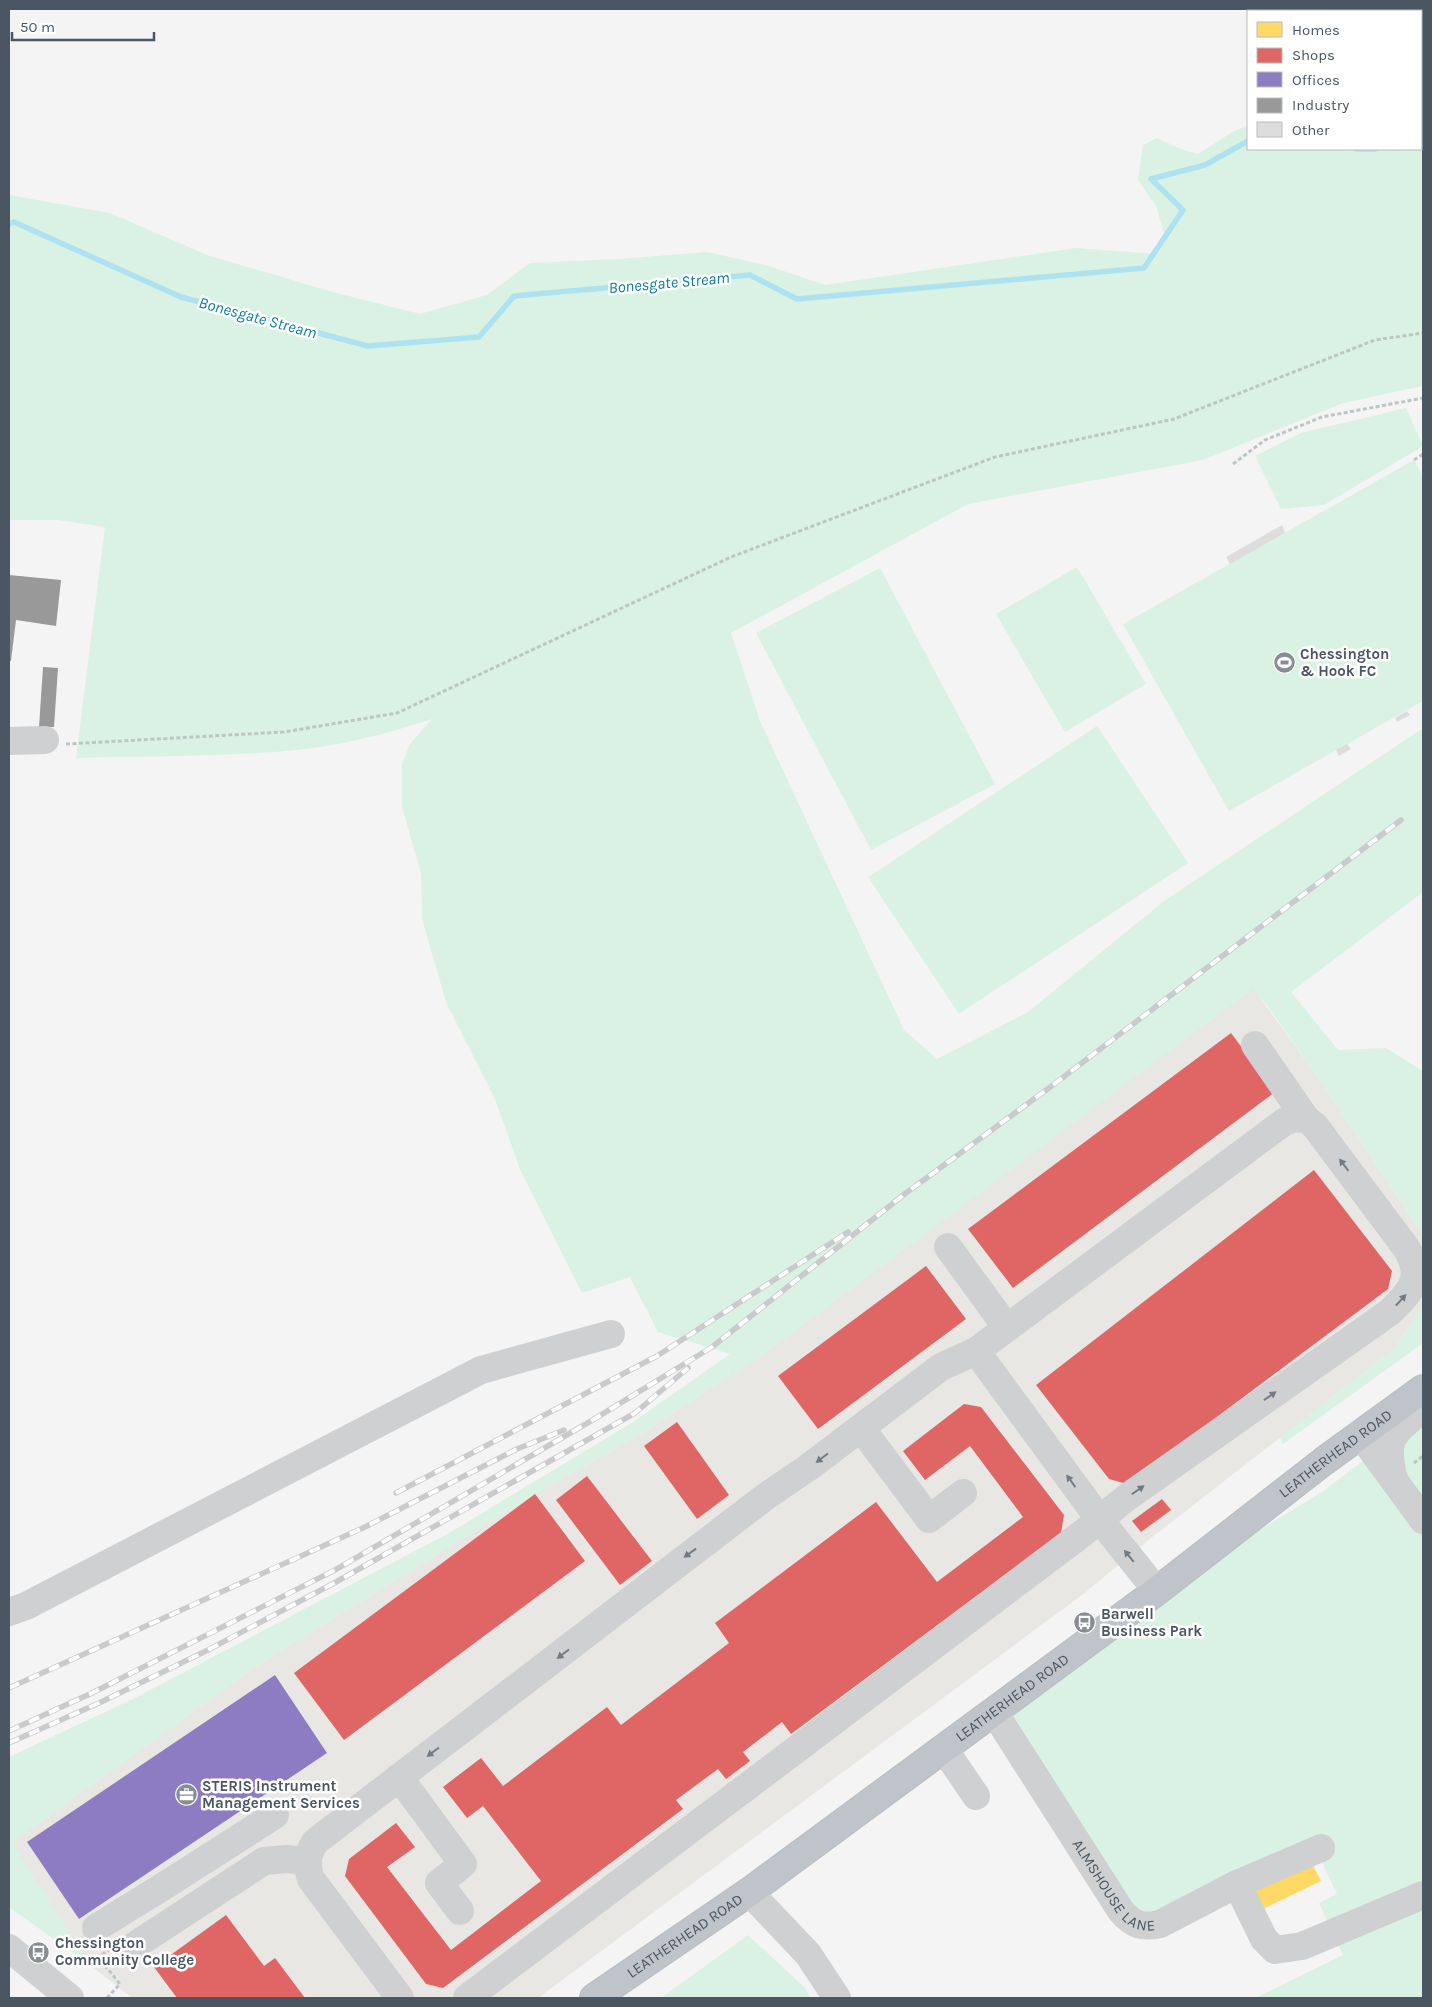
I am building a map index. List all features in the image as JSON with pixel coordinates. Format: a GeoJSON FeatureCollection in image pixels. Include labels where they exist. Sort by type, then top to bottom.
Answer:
{"type":"FeatureCollection","features":[{"type":"Feature","properties":{"kind":"highway","name":"LEATHERHEAD ROAD"},"geometry":{"type":"LineString","coordinates":[[594,1998],[750,1892],[1157,1591],[1324,1461],[1423,1389]]}},
{"type":"Feature","properties":{"kind":"street"},"geometry":{"type":"LineString","coordinates":[[9,740],[45,740]]}},
{"type":"Feature","properties":{"kind":"street"},"geometry":{"type":"LineString","coordinates":[[468,1998],[1100,1520],[1126,1498],[1390,1312],[1412,1287],[1416,1273],[1414,1261],[1407,1249],[1315,1126],[1306,1119],[1255,1045]]}},
{"type":"Feature","properties":{"kind":"street"},"geometry":{"type":"LineString","coordinates":[[400,1998],[311,1879],[308,1854],[315,1842],[600,1625],[685,1557],[941,1367],[976,1351],[1284,1122],[1294,1118],[1306,1119]]}},
{"type":"Feature","properties":{"kind":"street"},"geometry":{"type":"LineString","coordinates":[[948,1247],[1007,1328]]}},
{"type":"Feature","properties":{"kind":"street"},"geometry":{"type":"LineString","coordinates":[[9,1612],[26,1606],[481,1370],[610,1334]]}},
{"type":"Feature","properties":{"kind":"street"},"geometry":{"type":"LineString","coordinates":[[976,1351],[1100,1520],[1157,1591]]}},
{"type":"Feature","properties":{"kind":"street"},"geometry":{"type":"LineString","coordinates":[[1394,1480],[1388,1448],[1393,1435],[1423,1409]]}},
{"type":"Feature","properties":{"kind":"street"},"geometry":{"type":"LineString","coordinates":[[860,1428],[929,1519],[964,1493]]}},
{"type":"Feature","properties":{"kind":"street"},"geometry":{"type":"LineString","coordinates":[[1360,1434],[1423,1520]]}},
{"type":"Feature","properties":{"kind":"street","name":"ALMSHOUSE LANE"},"geometry":{"type":"LineString","coordinates":[[994,1712],[1128,1918],[1147,1927],[1160,1924],[1237,1884],[1321,1848]]}},
{"type":"Feature","properties":{"kind":"street"},"geometry":{"type":"LineString","coordinates":[[944,1749],[976,1796]]}},
{"type":"Feature","properties":{"kind":"street"},"geometry":{"type":"LineString","coordinates":[[399,1777],[463,1864],[439,1883],[460,1911]]}},
{"type":"Feature","properties":{"kind":"street"},"geometry":{"type":"LineString","coordinates":[[96,1928],[275,1815]]}},
{"type":"Feature","properties":{"kind":"street"},"geometry":{"type":"LineString","coordinates":[[226,1846],[244,1874]]}},
{"type":"Feature","properties":{"kind":"street"},"geometry":{"type":"LineString","coordinates":[[134,1946],[264,1861],[286,1859],[308,1861]]}},
{"type":"Feature","properties":{"kind":"street"},"geometry":{"type":"LineString","coordinates":[[1237,1884],[1264,1939],[1275,1950],[1302,1946],[1423,1894]]}},
{"type":"Feature","properties":{"kind":"street"},"geometry":{"type":"LineString","coordinates":[[164,1886],[182,1914]]}},
{"type":"Feature","properties":{"kind":"street"},"geometry":{"type":"LineString","coordinates":[[750,1892],[808,1954],[837,1998]]}},
{"type":"Feature","properties":{"kind":"street"},"geometry":{"type":"LineString","coordinates":[[9,1948],[70,1998]]}},
{"type":"Feature","properties":{"kind":"path"},"geometry":{"type":"LineString","coordinates":[[45,740],[65,744],[284,732],[397,713],[731,557],[995,457],[1174,419],[1375,340],[1423,333]]}},
{"type":"Feature","properties":{"kind":"path"},"geometry":{"type":"LineString","coordinates":[[1233,464],[1266,440],[1322,417],[1423,398]]}},
{"type":"Feature","properties":{"kind":"path"},"geometry":{"type":"LineString","coordinates":[[1414,460],[1423,454]]}},
{"type":"Feature","properties":{"kind":"shaded area","name":"Barwell Business Park"},"geometry":{"type":"Polygon","coordinates":[[[1253,988],[1314,1072],[1423,1235],[1423,1305],[1395,1348],[1146,1542],[1086,1592],[538,1998],[132,1998],[90,1965],[11,1843],[258,1665],[535,1494],[639,1435],[754,1361],[1253,988]]]}},
{"type":"Feature","properties":{"kind":"green space"},"geometry":{"type":"Polygon","coordinates":[[[1422,90],[1423,386],[1343,403],[1203,460],[968,504],[731,633],[760,721],[904,1030],[937,1059],[1028,1012],[1164,901],[1423,728],[1423,892],[1291,992],[1338,1050],[1386,1048],[1423,1071],[1423,1235],[1314,1072],[1269,1008],[1253,989],[755,1361],[639,1435],[535,1494],[258,1665],[12,1843],[90,1965],[9,1907],[9,1757],[133,1699],[451,1532],[633,1422],[730,1354],[658,1332],[630,1277],[582,1293],[520,1169],[495,1099],[446,1002],[422,919],[421,873],[402,807],[402,764],[410,744],[432,719],[370,737],[306,749],[220,755],[76,758],[105,527],[58,520],[9,520],[9,195],[110,213],[207,255],[329,291],[420,314],[487,295],[530,263],[707,252],[769,266],[825,285],[1076,248],[1155,254],[1165,237],[1156,206],[1138,180],[1143,145],[1157,138],[1181,149],[1198,154],[1234,131],[1247,126],[1247,150],[1422,150],[1422,90]]]}},
{"type":"Feature","properties":{"kind":"green space"},"geometry":{"type":"Polygon","coordinates":[[[1406,408],[1423,446],[1324,505],[1281,509],[1255,456],[1301,433],[1406,408]]]}},
{"type":"Feature","properties":{"kind":"green space","name":"Chessington & Hook FC"},"geometry":{"type":"Polygon","coordinates":[[[1414,460],[1423,477],[1423,701],[1229,811],[1123,624],[1414,460]]]}},
{"type":"Feature","properties":{"kind":"green space"},"geometry":{"type":"Polygon","coordinates":[[[1077,567],[1146,684],[1065,732],[996,614],[1077,567]]]}},
{"type":"Feature","properties":{"kind":"green space"},"geometry":{"type":"Polygon","coordinates":[[[880,568],[995,784],[871,850],[756,633],[880,568]]]}},
{"type":"Feature","properties":{"kind":"green space"},"geometry":{"type":"Polygon","coordinates":[[[1097,726],[1188,863],[959,1014],[868,877],[1097,726]]]}},
{"type":"Feature","properties":{"kind":"green space"},"geometry":{"type":"Polygon","coordinates":[[[1423,1305],[1423,1343],[1283,1444],[1280,1437],[1395,1348],[1423,1305]]]}},
{"type":"Feature","properties":{"kind":"green space"},"geometry":{"type":"Polygon","coordinates":[[[1423,1415],[1423,1998],[1255,1998],[1343,1955],[1319,1903],[1337,1894],[1320,1858],[1150,1917],[1131,1907],[1008,1716],[1242,1541],[1322,1492],[1423,1415]]]}},
{"type":"Feature","properties":{"kind":"green space"},"geometry":{"type":"Polygon","coordinates":[[[748,1935],[805,1988],[811,1998],[661,1998],[748,1935]]]}},
{"type":"Feature","properties":{"kind":"building: Homes"},"geometry":{"type":"Polygon","coordinates":[[[1311,1861],[1321,1881],[1263,1909],[1254,1889],[1311,1861]]]}},
{"type":"Feature","properties":{"kind":"building: Shops"},"geometry":{"type":"Polygon","coordinates":[[[1231,1033],[1275,1092],[1013,1288],[968,1229],[1231,1033]]]}},
{"type":"Feature","properties":{"kind":"building: Shops"},"geometry":{"type":"Polygon","coordinates":[[[1314,1170],[1392,1271],[1388,1289],[1127,1484],[1109,1479],[1036,1385],[1314,1170]]]}},
{"type":"Feature","properties":{"kind":"building: Shops"},"geometry":{"type":"Polygon","coordinates":[[[926,1266],[966,1319],[818,1429],[778,1376],[926,1266]]]}},
{"type":"Feature","properties":{"kind":"building: Shops"},"geometry":{"type":"Polygon","coordinates":[[[964,1404],[981,1407],[1064,1515],[1061,1533],[791,1734],[782,1722],[743,1752],[750,1761],[726,1779],[718,1769],[676,1800],[683,1809],[443,1988],[426,1984],[345,1876],[349,1859],[396,1823],[415,1847],[387,1867],[451,1950],[541,1881],[483,1806],[467,1818],[443,1787],[481,1758],[503,1786],[607,1707],[621,1725],[729,1643],[715,1623],[876,1502],[937,1582],[1023,1517],[970,1446],[925,1480],[903,1451],[964,1404]]]}},
{"type":"Feature","properties":{"kind":"building: Shops"},"geometry":{"type":"Polygon","coordinates":[[[677,1422],[729,1495],[697,1519],[644,1446],[677,1422]]]}},
{"type":"Feature","properties":{"kind":"building: Shops"},"geometry":{"type":"Polygon","coordinates":[[[587,1476],[652,1561],[620,1585],[556,1500],[587,1476]]]}},
{"type":"Feature","properties":{"kind":"building: Shops"},"geometry":{"type":"Polygon","coordinates":[[[535,1494],[585,1561],[344,1740],[294,1673],[535,1494]]]}},
{"type":"Feature","properties":{"kind":"building: Shops"},"geometry":{"type":"Polygon","coordinates":[[[1162,1499],[1171,1510],[1141,1532],[1132,1521],[1162,1499]]]}},
{"type":"Feature","properties":{"kind":"building: Shops"},"geometry":{"type":"Polygon","coordinates":[[[226,1915],[264,1966],[275,1958],[305,1998],[177,1998],[154,1967],[226,1915]]]}},
{"type":"Feature","properties":{"kind":"building: Offices"},"geometry":{"type":"Polygon","coordinates":[[[275,1675],[327,1753],[79,1919],[27,1842],[275,1675]]]}},
{"type":"Feature","properties":{"kind":"building: Industry"},"geometry":{"type":"Polygon","coordinates":[[[9,575],[61,580],[56,626],[16,620],[11,661],[9,661],[9,575]]]}},
{"type":"Feature","properties":{"kind":"building: Industry"},"geometry":{"type":"Polygon","coordinates":[[[43,667],[58,668],[54,727],[39,727],[43,667]]]}},
{"type":"Feature","properties":{"kind":"building: Other"},"geometry":{"type":"Polygon","coordinates":[[[1282,525],[1285,533],[1230,564],[1226,557],[1282,525]]]}},
{"type":"Feature","properties":{"kind":"building: Other"},"geometry":{"type":"Polygon","coordinates":[[[1407,711],[1410,715],[1397,722],[1395,718],[1407,711]]]}},
{"type":"Feature","properties":{"kind":"building: Other"},"geometry":{"type":"Polygon","coordinates":[[[1347,744],[1351,749],[1339,756],[1336,750],[1347,744]]]}},
{"type":"Feature","properties":{"kind":"waterway","name":"Bonesgate Stream"},"geometry":{"type":"LineString","coordinates":[[1422,9],[1423,17]]}},
{"type":"Feature","properties":{"kind":"waterway","name":"Bonesgate Stream"},"geometry":{"type":"LineString","coordinates":[[9,224],[14,222],[181,297],[368,346],[479,337],[514,296],[750,275],[797,299],[1144,268],[1183,210],[1151,179],[1205,165],[1247,142]]}},
{"type":"Feature","properties":{"kind":"railway"},"geometry":{"type":"LineString","coordinates":[[9,1731],[92,1693],[335,1570],[596,1418],[712,1347],[906,1193],[1049,1088],[1401,820]]}},
{"type":"Feature","properties":{"kind":"railway"},"geometry":{"type":"LineString","coordinates":[[396,1493],[657,1356],[848,1232]]}},
{"type":"Feature","properties":{"kind":"railway"},"geometry":{"type":"LineString","coordinates":[[9,1743],[99,1703],[208,1650],[336,1582],[635,1413],[688,1368]]}},
{"type":"Feature","properties":{"kind":"railway"},"geometry":{"type":"LineString","coordinates":[[9,1688],[365,1527],[517,1449],[564,1430]]}},
{"type":"Feature","properties":{"kind":"place","name":"Chessington & Hook FC"},"geometry":{"type":"Point","coordinates":[1284,663]}},
{"type":"Feature","properties":{"kind":"place","name":"Barwell Business Park"},"geometry":{"type":"Point","coordinates":[1085,1623]}},
{"type":"Feature","properties":{"kind":"place","name":"STERIS Instrument Management Services"},"geometry":{"type":"Point","coordinates":[186,1795]}},
{"type":"Feature","properties":{"kind":"place","name":"Chessington Community College"},"geometry":{"type":"Point","coordinates":[39,1952]}}]}
